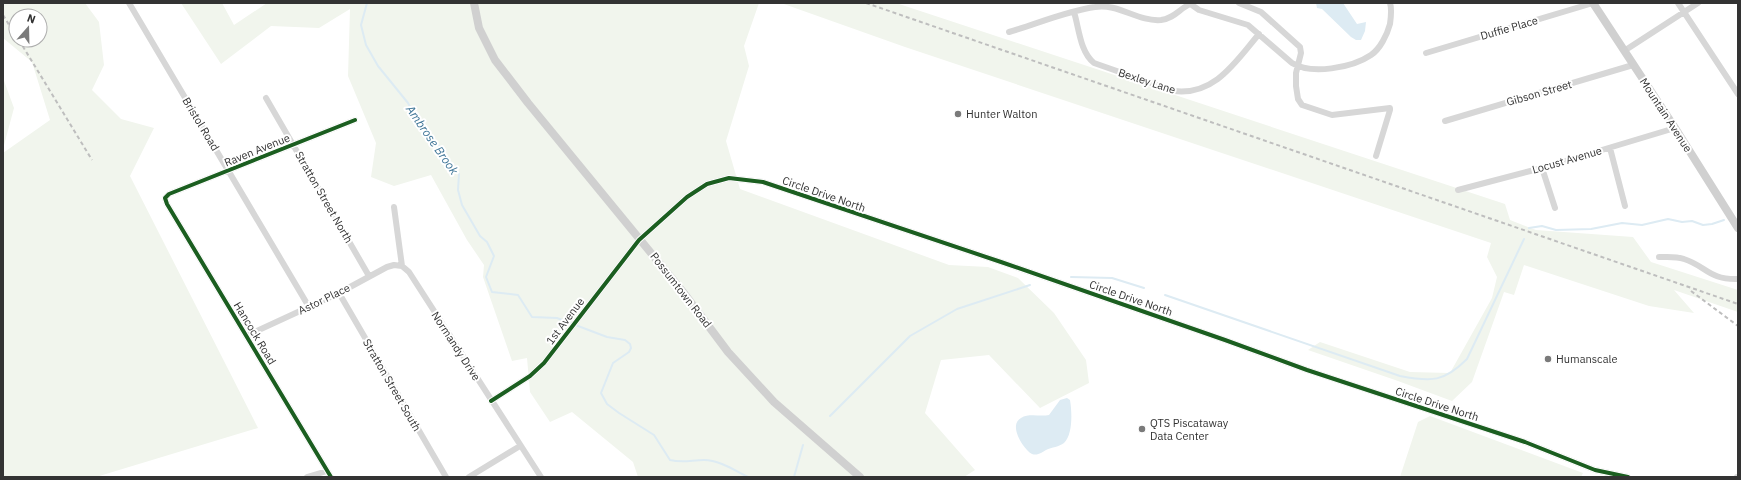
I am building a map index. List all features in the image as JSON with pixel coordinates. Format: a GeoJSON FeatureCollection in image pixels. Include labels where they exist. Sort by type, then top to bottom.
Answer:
{"type":"FeatureCollection","features":[{"type":"Feature","properties":{"kind":"main road","name":"Possumtown Road"},"geometry":{"type":"LineString","coordinates":[[474,3],[479,28],[495,60],[528,103],[640,238],[728,352],[774,402],[860,477]]}},
{"type":"Feature","properties":{"kind":"main road","name":"Mountain Avenue"},"geometry":{"type":"LineString","coordinates":[[1593,3],[1675,128],[1738,228]]}},
{"type":"Feature","properties":{"kind":"street","name":"Bristol Road"},"geometry":{"type":"LineString","coordinates":[[129,3],[309,306]]}},
{"type":"Feature","properties":{"kind":"street"},"geometry":{"type":"LineString","coordinates":[[1009,32],[1074,12],[1102,6],[1159,20],[1172,17],[1191,3],[1199,10],[1248,25],[1286,59],[1298,67],[1314,69],[1349,65],[1361,61],[1372,54],[1388,31],[1391,19],[1390,3]]}},
{"type":"Feature","properties":{"kind":"street"},"geometry":{"type":"LineString","coordinates":[[1239,3],[1261,12],[1300,47],[1302,53],[1296,79],[1298,99],[1302,105],[1307,108],[1332,115],[1390,108],[1376,156]]}},
{"type":"Feature","properties":{"kind":"street","name":"Duffie Place"},"geometry":{"type":"LineString","coordinates":[[1426,53],[1593,3]]}},
{"type":"Feature","properties":{"kind":"street"},"geometry":{"type":"LineString","coordinates":[[1678,3],[1738,94]]}},
{"type":"Feature","properties":{"kind":"street"},"geometry":{"type":"LineString","coordinates":[[1624,51],[1698,3]]}},
{"type":"Feature","properties":{"kind":"street","name":"Bexley Lane"},"geometry":{"type":"LineString","coordinates":[[1074,12],[1085,52],[1088,58],[1094,63],[1174,91],[1183,92],[1202,88],[1217,81],[1259,34]]}},
{"type":"Feature","properties":{"kind":"street","name":"Gibson Street"},"geometry":{"type":"LineString","coordinates":[[1445,121],[1633,65]]}},
{"type":"Feature","properties":{"kind":"street","name":"Stratton Street North"},"geometry":{"type":"LineString","coordinates":[[266,98],[369,276]]}},
{"type":"Feature","properties":{"kind":"street","name":"Raven Avenue"},"geometry":{"type":"LineString","coordinates":[[166,198],[169,194],[355,120]]}},
{"type":"Feature","properties":{"kind":"street","name":"Locust Avenue"},"geometry":{"type":"LineString","coordinates":[[1458,190],[1542,168],[1675,128]]}},
{"type":"Feature","properties":{"kind":"street"},"geometry":{"type":"LineString","coordinates":[[1610,148],[1625,206]]}},
{"type":"Feature","properties":{"kind":"street"},"geometry":{"type":"LineString","coordinates":[[1542,168],[1554,208]]}},
{"type":"Feature","properties":{"kind":"street","name":"Circle Drive North"},"geometry":{"type":"LineString","coordinates":[[640,238],[687,197],[707,184],[729,178],[763,182],[1001,262],[1307,370],[1525,442],[1594,470],[1628,477]]}},
{"type":"Feature","properties":{"kind":"street","name":"Hancock Road"},"geometry":{"type":"LineString","coordinates":[[166,198],[167,204],[331,477]]}},
{"type":"Feature","properties":{"kind":"street"},"geometry":{"type":"LineString","coordinates":[[394,207],[402,266]]}},
{"type":"Feature","properties":{"kind":"street","name":"1st Avenue"},"geometry":{"type":"LineString","coordinates":[[492,401],[530,376],[544,363],[640,238]]}},
{"type":"Feature","properties":{"kind":"street"},"geometry":{"type":"LineString","coordinates":[[1659,258],[1684,259],[1716,277],[1738,280]]}},
{"type":"Feature","properties":{"kind":"street","name":"Astor Place"},"geometry":{"type":"LineString","coordinates":[[246,336],[339,293],[387,267],[394,265],[402,266]]}},
{"type":"Feature","properties":{"kind":"street","name":"Normandy Drive"},"geometry":{"type":"LineString","coordinates":[[402,266],[409,272],[541,477]]}},
{"type":"Feature","properties":{"kind":"street","name":"Stratton Street South"},"geometry":{"type":"LineString","coordinates":[[339,293],[446,477]]}},
{"type":"Feature","properties":{"kind":"street"},"geometry":{"type":"LineString","coordinates":[[469,477],[520,446]]}},
{"type":"Feature","properties":{"kind":"street"},"geometry":{"type":"LineString","coordinates":[[1592,477],[1594,470]]}},
{"type":"Feature","properties":{"kind":"street"},"geometry":{"type":"LineString","coordinates":[[306,477],[327,471]]}},
{"type":"Feature","properties":{"kind":"shaded area"},"geometry":{"type":"Polygon","coordinates":[[[3,3],[85,3],[99,22],[104,65],[92,90],[121,119],[154,128],[130,176],[258,428],[96,477],[3,477],[3,153],[50,120],[32,62],[15,48],[48,48],[48,8],[8,8],[8,42],[3,38],[3,3]]]}},
{"type":"Feature","properties":{"kind":"shaded area"},"geometry":{"type":"Polygon","coordinates":[[[181,3],[222,3],[234,25],[267,3],[759,3],[744,46],[749,66],[726,141],[740,189],[949,265],[988,267],[1018,278],[1054,313],[1086,360],[1089,383],[1040,408],[989,355],[941,360],[925,413],[975,470],[964,477],[638,477],[633,462],[572,412],[550,422],[530,392],[527,358],[512,361],[483,277],[484,265],[467,240],[431,175],[394,186],[371,177],[376,143],[348,76],[350,9],[319,28],[271,26],[221,64],[181,3]]]}},
{"type":"Feature","properties":{"kind":"shaded area"},"geometry":{"type":"Polygon","coordinates":[[[781,3],[896,3],[1505,204],[1510,220],[1536,230],[1633,237],[1651,262],[1738,290],[1738,312],[1674,290],[1694,313],[1649,306],[1524,265],[1514,295],[1504,292],[1472,382],[1452,401],[1308,350],[1320,342],[1410,372],[1450,373],[1492,298],[1497,277],[1487,257],[1491,243],[905,47],[781,3]]]}},
{"type":"Feature","properties":{"kind":"shaded area"},"geometry":{"type":"Polygon","coordinates":[[[1316,3],[1343,3],[1357,24],[1366,22],[1365,31],[1361,40],[1356,40],[1351,37],[1322,9],[1317,8],[1316,3]]]}},
{"type":"Feature","properties":{"kind":"shaded area"},"geometry":{"type":"Polygon","coordinates":[[[3,78],[14,108],[3,149],[3,78]]]}},
{"type":"Feature","properties":{"kind":"shaded area"},"geometry":{"type":"Polygon","coordinates":[[[1067,398],[1070,400],[1071,417],[1067,439],[1060,445],[1038,454],[1032,454],[1018,437],[1016,431],[1017,421],[1027,416],[1049,415],[1060,400],[1067,398]]]}},
{"type":"Feature","properties":{"kind":"shaded area"},"geometry":{"type":"Polygon","coordinates":[[[1430,416],[1583,473],[1581,477],[1400,477],[1418,422],[1430,416]]]}},
{"type":"Feature","properties":{"kind":"waterway","name":"Ambrose Brook"},"geometry":{"type":"LineString","coordinates":[[367,3],[361,25],[366,45],[378,66],[408,103],[421,127],[440,147],[459,174],[458,190],[462,205],[480,236],[487,242],[494,256],[486,277],[492,292],[518,295],[532,317],[557,318],[607,337],[625,340],[630,344],[631,348],[629,352],[613,363],[601,393],[607,404],[654,435],[670,460],[710,460],[748,477]]}},
{"type":"Feature","properties":{"kind":"waterway"},"geometry":{"type":"LineString","coordinates":[[1529,228],[1542,226],[1556,230],[1591,229],[1622,223],[1642,225],[1668,219],[1682,222],[1692,221],[1703,225],[1724,220]]}},
{"type":"Feature","properties":{"kind":"waterway"},"geometry":{"type":"LineString","coordinates":[[1165,295],[1400,376],[1421,379],[1437,378],[1444,376],[1459,367],[1467,359],[1524,239]]}},
{"type":"Feature","properties":{"kind":"waterway"},"geometry":{"type":"LineString","coordinates":[[1071,277],[1112,278],[1144,288]]}},
{"type":"Feature","properties":{"kind":"waterway"},"geometry":{"type":"LineString","coordinates":[[830,416],[910,336],[957,309],[1030,285]]}},
{"type":"Feature","properties":{"kind":"waterway"},"geometry":{"type":"LineString","coordinates":[[794,477],[803,445]]}},
{"type":"Feature","properties":{"kind":"railway"},"geometry":{"type":"LineString","coordinates":[[866,3],[1738,304]]}},
{"type":"Feature","properties":{"kind":"railway"},"geometry":{"type":"LineString","coordinates":[[3,15],[8,23]]}},
{"type":"Feature","properties":{"kind":"railway"},"geometry":{"type":"LineString","coordinates":[[24,48],[92,160]]}},
{"type":"Feature","properties":{"kind":"railway"},"geometry":{"type":"LineString","coordinates":[[1691,291],[1738,326]]}},
{"type":"Feature","properties":{"kind":"cycle path"},"geometry":{"type":"LineString","coordinates":[[331,477],[167,204],[165,198],[169,194],[355,120]]}},
{"type":"Feature","properties":{"kind":"cycle path"},"geometry":{"type":"LineString","coordinates":[[491,401],[530,376],[544,363],[639,240],[687,197],[707,184],[729,178],[763,182],[1001,262],[1307,370],[1525,442],[1595,470],[1628,477]]}},
{"type":"Feature","properties":{"kind":"place","name":"Hunter Walton"},"geometry":{"type":"Point","coordinates":[958,114]}},
{"type":"Feature","properties":{"kind":"place","name":"Humanscale"},"geometry":{"type":"Point","coordinates":[1548,359]}},
{"type":"Feature","properties":{"kind":"place","name":"QTS Piscataway Data Center"},"geometry":{"type":"Point","coordinates":[1142,429]}}]}
